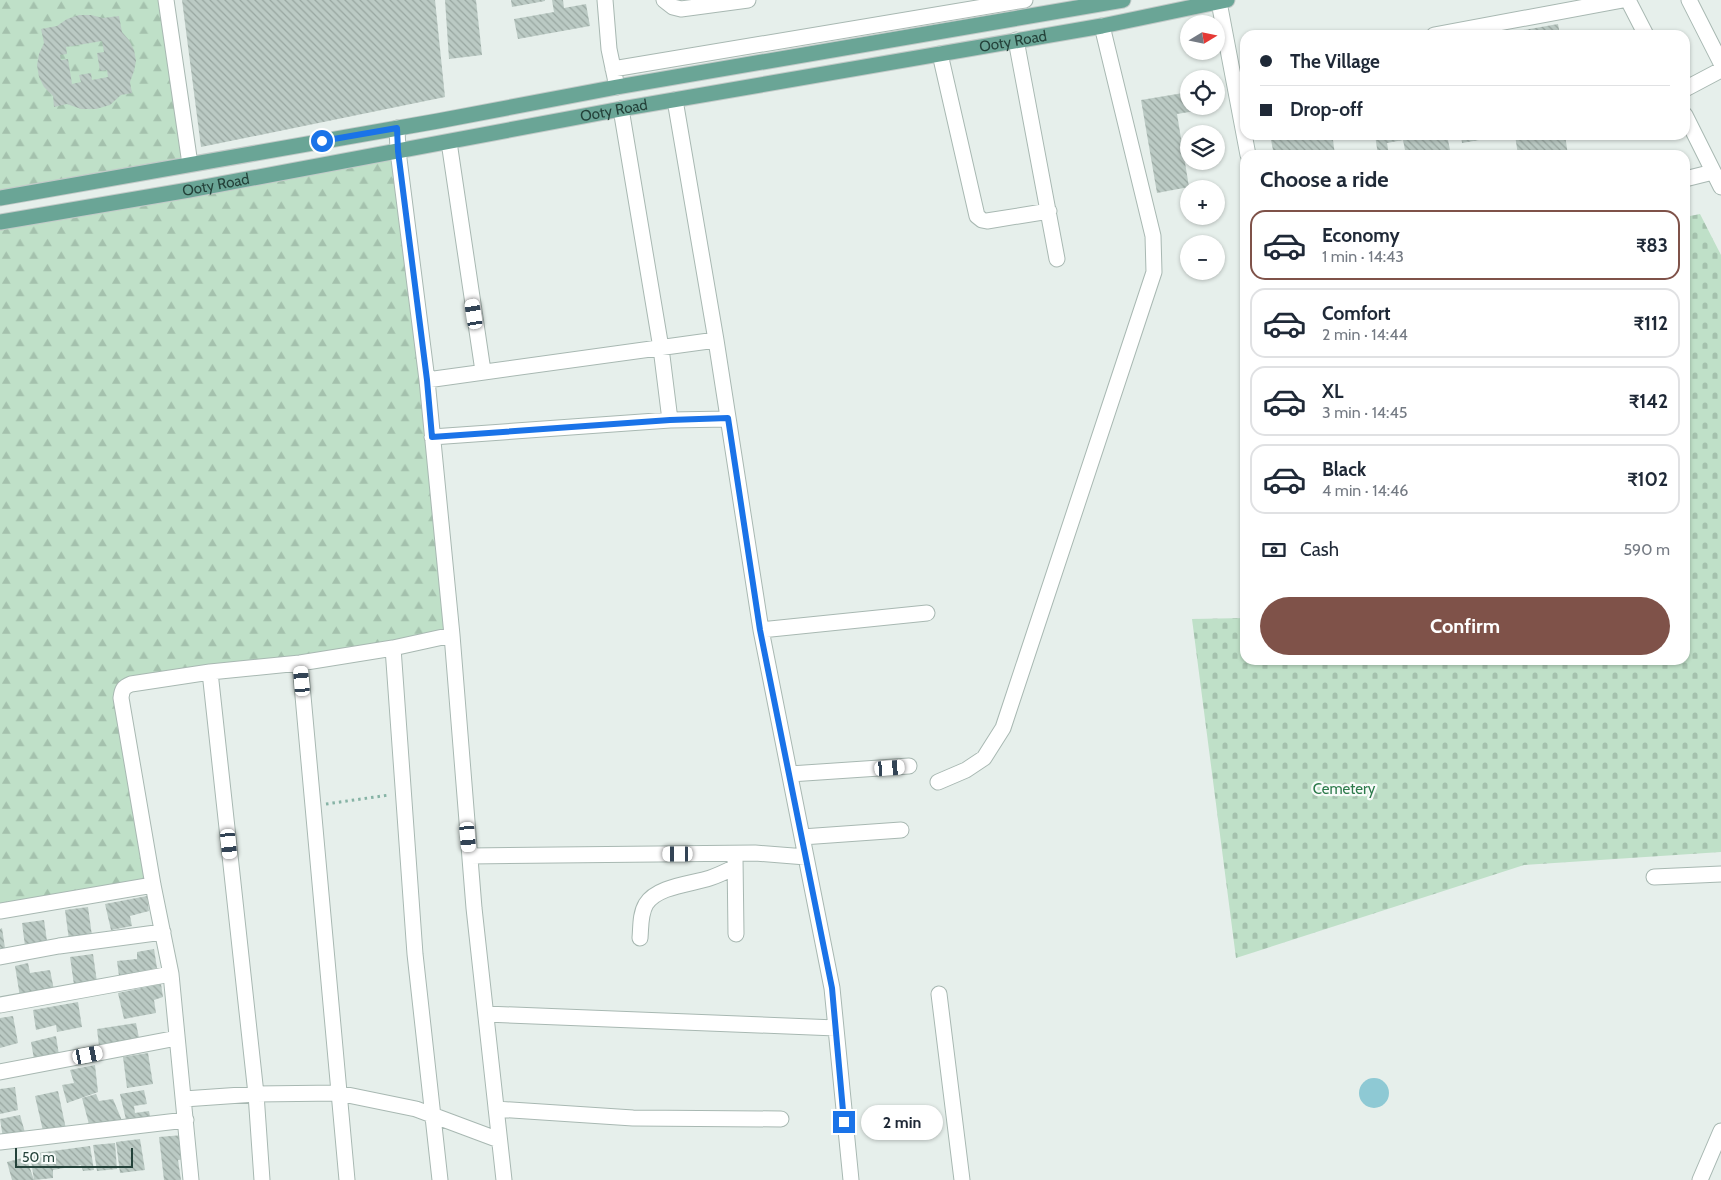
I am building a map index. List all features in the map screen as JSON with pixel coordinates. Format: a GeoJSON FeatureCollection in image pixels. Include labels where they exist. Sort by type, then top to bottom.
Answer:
{"type":"FeatureCollection","features":[{"type":"Feature","properties":{"kind":"main road","name":"Ooty Road"},"geometry":{"type":"LineString","coordinates":[[0,198],[617,87],[1123,0]]}},
{"type":"Feature","properties":{"kind":"main road","name":"Ooty Road"},"geometry":{"type":"LineString","coordinates":[[0,222],[189,190],[621,109],[1102,26],[1223,1]]}},
{"type":"Feature","properties":{"kind":"street"},"geometry":{"type":"LineString","coordinates":[[166,0],[190,164]]}},
{"type":"Feature","properties":{"kind":"street"},"geometry":{"type":"LineString","coordinates":[[606,0],[609,49],[617,87]]}},
{"type":"Feature","properties":{"kind":"street"},"geometry":{"type":"LineString","coordinates":[[664,0],[673,8],[681,9],[748,0]]}},
{"type":"Feature","properties":{"kind":"street"},"geometry":{"type":"LineString","coordinates":[[613,68],[1026,0]]}},
{"type":"Feature","properties":{"kind":"street"},"geometry":{"type":"LineString","coordinates":[[1461,30],[1623,0]]}},
{"type":"Feature","properties":{"kind":"street"},"geometry":{"type":"LineString","coordinates":[[1628,0],[1643,30]]}},
{"type":"Feature","properties":{"kind":"street"},"geometry":{"type":"LineString","coordinates":[[1689,0],[1721,63]]}},
{"type":"Feature","properties":{"kind":"street"},"geometry":{"type":"LineString","coordinates":[[1223,1],[1239,72]]}},
{"type":"Feature","properties":{"kind":"street"},"geometry":{"type":"LineString","coordinates":[[938,782],[966,770],[984,758],[1003,728],[1154,272],[1153,236],[1102,26]]}},
{"type":"Feature","properties":{"kind":"street"},"geometry":{"type":"LineString","coordinates":[[1016,40],[1057,258]]}},
{"type":"Feature","properties":{"kind":"street"},"geometry":{"type":"LineString","coordinates":[[940,54],[977,216],[987,221],[1049,211]]}},
{"type":"Feature","properties":{"kind":"street"},"geometry":{"type":"LineString","coordinates":[[1690,87],[1721,70]]}},
{"type":"Feature","properties":{"kind":"street"},"geometry":{"type":"LineString","coordinates":[[675,100],[716,340],[760,630],[832,988],[851,1180]]}},
{"type":"Feature","properties":{"kind":"street"},"geometry":{"type":"LineString","coordinates":[[621,109],[661,348],[670,420]]}},
{"type":"Feature","properties":{"kind":"street"},"geometry":{"type":"LineString","coordinates":[[1690,125],[1721,188]]}},
{"type":"Feature","properties":{"kind":"street"},"geometry":{"type":"LineString","coordinates":[[397,128],[398,151],[427,380],[452,635],[470,856],[504,1180]]}},
{"type":"Feature","properties":{"kind":"street"},"geometry":{"type":"LineString","coordinates":[[449,142],[483,371]]}},
{"type":"Feature","properties":{"kind":"street"},"geometry":{"type":"LineString","coordinates":[[1690,178],[1713,172]]}},
{"type":"Feature","properties":{"kind":"street"},"geometry":{"type":"LineString","coordinates":[[427,380],[716,340]]}},
{"type":"Feature","properties":{"kind":"street"},"geometry":{"type":"LineString","coordinates":[[432,437],[670,420],[728,418]]}},
{"type":"Feature","properties":{"kind":"street"},"geometry":{"type":"LineString","coordinates":[[760,630],[927,613]]}},
{"type":"Feature","properties":{"kind":"street"},"geometry":{"type":"LineString","coordinates":[[191,1180],[171,974],[153,886],[121,698],[122,690],[131,684],[210,672],[300,663],[393,648],[452,635]]}},
{"type":"Feature","properties":{"kind":"street"},"geometry":{"type":"LineString","coordinates":[[393,648],[415,954],[440,1180]]}},
{"type":"Feature","properties":{"kind":"street"},"geometry":{"type":"LineString","coordinates":[[300,663],[347,1180]]}},
{"type":"Feature","properties":{"kind":"street"},"geometry":{"type":"LineString","coordinates":[[210,672],[256,1094],[262,1180]]}},
{"type":"Feature","properties":{"kind":"street"},"geometry":{"type":"LineString","coordinates":[[790,774],[909,766]]}},
{"type":"Feature","properties":{"kind":"street"},"geometry":{"type":"LineString","coordinates":[[802,837],[902,830]]}},
{"type":"Feature","properties":{"kind":"street"},"geometry":{"type":"LineString","coordinates":[[640,938],[643,912],[647,902],[662,891],[711,878],[735,860],[755,853],[806,857]]}},
{"type":"Feature","properties":{"kind":"street"},"geometry":{"type":"LineString","coordinates":[[470,856],[735,860]]}},
{"type":"Feature","properties":{"kind":"street"},"geometry":{"type":"LineString","coordinates":[[735,860],[736,934]]}},
{"type":"Feature","properties":{"kind":"street"},"geometry":{"type":"LineString","coordinates":[[1654,878],[1721,874]]}},
{"type":"Feature","properties":{"kind":"street"},"geometry":{"type":"LineString","coordinates":[[0,911],[153,886]]}},
{"type":"Feature","properties":{"kind":"street"},"geometry":{"type":"LineString","coordinates":[[0,956],[163,932]]}},
{"type":"Feature","properties":{"kind":"street"},"geometry":{"type":"LineString","coordinates":[[0,1005],[171,974]]}},
{"type":"Feature","properties":{"kind":"street"},"geometry":{"type":"LineString","coordinates":[[939,994],[962,1180]]}},
{"type":"Feature","properties":{"kind":"street"},"geometry":{"type":"LineString","coordinates":[[486,1014],[836,1028]]}},
{"type":"Feature","properties":{"kind":"street"},"geometry":{"type":"LineString","coordinates":[[0,1072],[177,1038]]}},
{"type":"Feature","properties":{"kind":"street"},"geometry":{"type":"LineString","coordinates":[[184,1099],[256,1094],[338,1092],[416,1109],[499,1140]]}},
{"type":"Feature","properties":{"kind":"street"},"geometry":{"type":"LineString","coordinates":[[496,1109],[633,1118],[781,1119]]}},
{"type":"Feature","properties":{"kind":"street"},"geometry":{"type":"LineString","coordinates":[[0,1142],[186,1120]]}},
{"type":"Feature","properties":{"kind":"street"},"geometry":{"type":"LineString","coordinates":[[1700,1180],[1721,1132]]}},
{"type":"Feature","properties":{"kind":"path"},"geometry":{"type":"LineString","coordinates":[[312,806],[404,792]]}},
{"type":"Feature","properties":{"kind":"green space"},"geometry":{"type":"Polygon","coordinates":[[[0,0],[164,0],[190,164],[0,198],[0,0]]]}},
{"type":"Feature","properties":{"kind":"green space"},"geometry":{"type":"Polygon","coordinates":[[[398,151],[452,635],[122,690],[148,881],[0,908],[0,219],[398,151]]]}},
{"type":"Feature","properties":{"kind":"green space","name":"Cemetery"},"geometry":{"type":"Polygon","coordinates":[[[1700,214],[1721,255],[1721,852],[1524,865],[1236,958],[1192,619],[1240,618],[1240,665],[1690,665],[1690,216],[1700,214]]]}},
{"type":"Feature","properties":{"kind":"water"},"geometry":{"type":"Polygon","coordinates":[[[1374,1078],[1385,1082],[1389,1093],[1385,1104],[1374,1108],[1363,1104],[1359,1093],[1363,1082],[1374,1078]]]}},
{"type":"Feature","properties":{"kind":"building"},"geometry":{"type":"Polygon","coordinates":[[[182,0],[435,0],[445,97],[201,147],[182,0]]]}},
{"type":"Feature","properties":{"kind":"building"},"geometry":{"type":"Polygon","coordinates":[[[445,0],[476,0],[482,55],[449,59],[445,0]]]}},
{"type":"Feature","properties":{"kind":"building"},"geometry":{"type":"Polygon","coordinates":[[[511,0],[545,0],[545,1],[512,7],[511,0]]]}},
{"type":"Feature","properties":{"kind":"building"},"geometry":{"type":"Polygon","coordinates":[[[552,0],[563,0],[564,8],[586,4],[590,26],[518,39],[514,19],[554,12],[552,0]]]}},
{"type":"Feature","properties":{"kind":"building"},"geometry":{"type":"Polygon","coordinates":[[[79,15],[103,18],[119,16],[122,32],[134,50],[136,61],[130,82],[132,93],[121,95],[110,105],[96,109],[81,109],[67,104],[54,107],[53,96],[44,87],[39,77],[37,65],[44,43],[41,29],[57,26],[67,19],[79,15]],[[102,41],[66,47],[67,54],[60,55],[61,60],[68,59],[72,84],[81,82],[79,75],[91,73],[92,80],[108,77],[107,70],[100,71],[97,53],[104,52],[102,41]]]}},
{"type":"Feature","properties":{"kind":"building"},"geometry":{"type":"Polygon","coordinates":[[[1558,24],[1559,30],[1524,30],[1558,24]]]}},
{"type":"Feature","properties":{"kind":"building"},"geometry":{"type":"Polygon","coordinates":[[[1180,94],[1180,114],[1177,114],[1180,132],[1180,170],[1186,170],[1188,180],[1180,180],[1180,189],[1157,193],[1141,100],[1180,94]]]}},
{"type":"Feature","properties":{"kind":"building"},"geometry":{"type":"Polygon","coordinates":[[[1271,140],[1333,140],[1334,150],[1273,150],[1271,140]]]}},
{"type":"Feature","properties":{"kind":"building"},"geometry":{"type":"Polygon","coordinates":[[[1376,140],[1403,140],[1387,143],[1388,150],[1377,150],[1376,140]]]}},
{"type":"Feature","properties":{"kind":"building"},"geometry":{"type":"Polygon","coordinates":[[[1403,140],[1448,140],[1450,150],[1405,150],[1403,140]]]}},
{"type":"Feature","properties":{"kind":"building"},"geometry":{"type":"Polygon","coordinates":[[[1462,140],[1479,140],[1462,143],[1462,140]]]}},
{"type":"Feature","properties":{"kind":"building"},"geometry":{"type":"Polygon","coordinates":[[[1516,140],[1566,140],[1567,150],[1517,150],[1516,140]]]}},
{"type":"Feature","properties":{"kind":"building"},"geometry":{"type":"Polygon","coordinates":[[[147,896],[149,911],[130,916],[132,926],[111,930],[105,904],[147,896]]]}},
{"type":"Feature","properties":{"kind":"building"},"geometry":{"type":"Polygon","coordinates":[[[88,907],[92,936],[69,940],[65,910],[88,907]]]}},
{"type":"Feature","properties":{"kind":"building"},"geometry":{"type":"Polygon","coordinates":[[[44,920],[47,941],[25,946],[22,923],[44,920]]]}},
{"type":"Feature","properties":{"kind":"building"},"geometry":{"type":"Polygon","coordinates":[[[2,928],[5,948],[0,949],[0,929],[2,928]]]}},
{"type":"Feature","properties":{"kind":"building"},"geometry":{"type":"Polygon","coordinates":[[[154,949],[157,968],[119,976],[117,961],[137,959],[137,952],[154,949]]]}},
{"type":"Feature","properties":{"kind":"building"},"geometry":{"type":"Polygon","coordinates":[[[93,954],[97,982],[74,985],[70,957],[93,954]]]}},
{"type":"Feature","properties":{"kind":"building"},"geometry":{"type":"Polygon","coordinates":[[[28,963],[30,973],[50,970],[54,990],[20,997],[15,966],[28,963]]]}},
{"type":"Feature","properties":{"kind":"building"},"geometry":{"type":"Polygon","coordinates":[[[161,984],[163,997],[154,1000],[156,1013],[124,1019],[118,993],[161,984]]]}},
{"type":"Feature","properties":{"kind":"building"},"geometry":{"type":"Polygon","coordinates":[[[78,1002],[82,1027],[57,1032],[56,1025],[36,1030],[33,1010],[78,1002]]]}},
{"type":"Feature","properties":{"kind":"building"},"geometry":{"type":"Polygon","coordinates":[[[13,1016],[18,1043],[0,1048],[0,1018],[13,1016]]]}},
{"type":"Feature","properties":{"kind":"building"},"geometry":{"type":"Polygon","coordinates":[[[136,1023],[139,1038],[99,1046],[97,1029],[136,1023]]]}},
{"type":"Feature","properties":{"kind":"building"},"geometry":{"type":"Polygon","coordinates":[[[56,1036],[59,1055],[34,1059],[31,1042],[56,1036]]]}},
{"type":"Feature","properties":{"kind":"building"},"geometry":{"type":"Polygon","coordinates":[[[148,1053],[153,1084],[127,1088],[123,1057],[148,1053]]]}},
{"type":"Feature","properties":{"kind":"building"},"geometry":{"type":"Polygon","coordinates":[[[95,1065],[98,1092],[67,1103],[62,1085],[74,1083],[70,1070],[95,1065]]]}},
{"type":"Feature","properties":{"kind":"building"},"geometry":{"type":"Polygon","coordinates":[[[15,1087],[18,1110],[0,1114],[0,1089],[15,1087]]]}},
{"type":"Feature","properties":{"kind":"building"},"geometry":{"type":"Polygon","coordinates":[[[144,1090],[147,1104],[134,1106],[135,1113],[149,1111],[151,1121],[127,1124],[120,1094],[144,1090]]]}},
{"type":"Feature","properties":{"kind":"building"},"geometry":{"type":"Polygon","coordinates":[[[58,1091],[66,1129],[43,1131],[35,1096],[58,1091]]]}},
{"type":"Feature","properties":{"kind":"building"},"geometry":{"type":"Polygon","coordinates":[[[96,1094],[99,1101],[113,1099],[123,1123],[90,1128],[82,1098],[96,1094]]]}},
{"type":"Feature","properties":{"kind":"building"},"geometry":{"type":"Polygon","coordinates":[[[20,1115],[26,1136],[3,1138],[0,1119],[20,1115]]]}},
{"type":"Feature","properties":{"kind":"building"},"geometry":{"type":"Polygon","coordinates":[[[183,1135],[187,1159],[178,1160],[181,1180],[164,1180],[159,1137],[183,1135]]]}},
{"type":"Feature","properties":{"kind":"building"},"geometry":{"type":"Polygon","coordinates":[[[140,1139],[145,1170],[120,1173],[116,1142],[140,1139]]]}},
{"type":"Feature","properties":{"kind":"building"},"geometry":{"type":"Polygon","coordinates":[[[115,1143],[117,1169],[97,1171],[93,1145],[115,1143]]]}},
{"type":"Feature","properties":{"kind":"building"},"geometry":{"type":"Polygon","coordinates":[[[90,1146],[94,1170],[83,1171],[81,1165],[53,1170],[53,1178],[34,1180],[30,1154],[90,1146]]]}},
{"type":"Feature","properties":{"kind":"building"},"geometry":{"type":"Polygon","coordinates":[[[26,1157],[34,1180],[12,1180],[7,1162],[26,1157]]]}},
{"type":"Feature","properties":{"kind":"route"},"geometry":{"type":"LineString","coordinates":[[322,141],[397,128],[398,151],[427,380],[432,437],[670,420],[728,418],[760,630],[832,988],[844,1122]]}}]}
